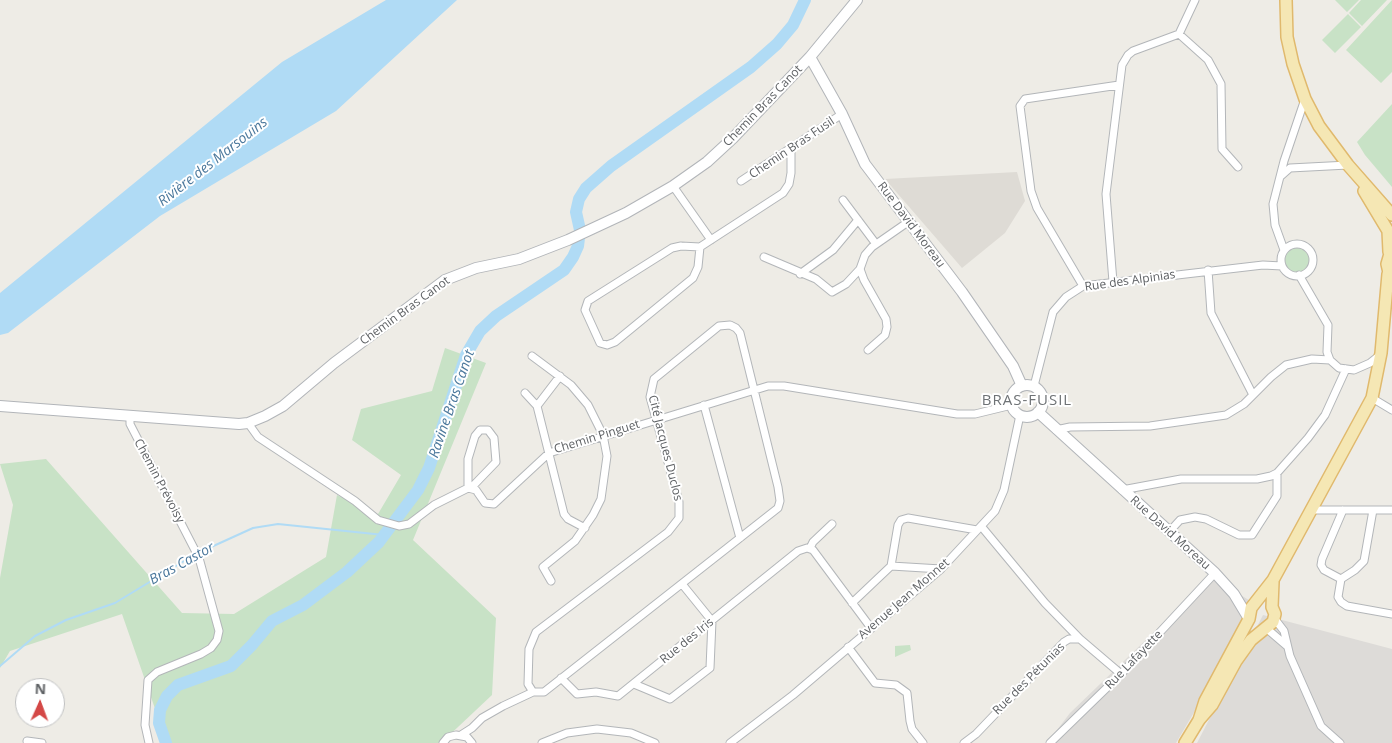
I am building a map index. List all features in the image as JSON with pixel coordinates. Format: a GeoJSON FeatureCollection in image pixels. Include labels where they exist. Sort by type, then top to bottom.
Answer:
{"type":"FeatureCollection","features":[{"type":"Feature","properties":{"kind":"main road"},"geometry":{"type":"LineString","coordinates":[[1286,0],[1287,37],[1293,64],[1305,99],[1319,126],[1348,166],[1392,214]]}},
{"type":"Feature","properties":{"kind":"main road"},"geometry":{"type":"LineString","coordinates":[[1356,176],[1388,231],[1390,250],[1387,264],[1390,279],[1379,373]]}},
{"type":"Feature","properties":{"kind":"main road"},"geometry":{"type":"LineString","coordinates":[[1264,628],[1254,626],[1249,619],[1248,613],[1273,580],[1372,398],[1392,334]]}},
{"type":"Feature","properties":{"kind":"main road"},"geometry":{"type":"LineString","coordinates":[[1185,743],[1199,720],[1212,705],[1246,647],[1264,628],[1273,613],[1273,580]]}},
{"type":"Feature","properties":{"kind":"main road"},"geometry":{"type":"LineString","coordinates":[[1254,604],[1264,603],[1273,613]]}},
{"type":"Feature","properties":{"kind":"main road"},"geometry":{"type":"LineString","coordinates":[[1199,720],[1206,701],[1249,619]]}},
{"type":"Feature","properties":{"kind":"street","name":"Chemin Bras Canot"},"geometry":{"type":"LineString","coordinates":[[0,406],[248,423],[283,406],[334,363],[445,280],[476,268],[518,259],[568,240],[626,213],[673,186],[707,162],[734,138],[810,57],[857,0]]}},
{"type":"Feature","properties":{"kind":"street"},"geometry":{"type":"LineString","coordinates":[[1113,282],[1106,194],[1118,85],[1122,65],[1128,55],[1179,34],[1195,0]]}},
{"type":"Feature","properties":{"kind":"street"},"geometry":{"type":"LineString","coordinates":[[1179,34],[1208,60],[1220,84],[1222,149],[1238,167]]}},
{"type":"Feature","properties":{"kind":"street","name":"Rue David Moreau"},"geometry":{"type":"LineString","coordinates":[[810,57],[842,114],[865,164],[962,292],[1013,366],[1022,386]]}},
{"type":"Feature","properties":{"kind":"street"},"geometry":{"type":"LineString","coordinates":[[1084,286],[1037,208],[1030,191],[1020,106],[1025,99],[1118,85]]}},
{"type":"Feature","properties":{"kind":"street"},"geometry":{"type":"LineString","coordinates":[[1303,274],[1287,272],[1282,266],[1283,253],[1273,216],[1273,204],[1279,178],[1305,99]]}},
{"type":"Feature","properties":{"kind":"street","name":"Chemin Bras Fusil"},"geometry":{"type":"LineString","coordinates":[[741,181],[842,114]]}},
{"type":"Feature","properties":{"kind":"street"},"geometry":{"type":"LineString","coordinates":[[700,247],[698,268],[689,283],[611,344],[600,343],[585,310],[588,301],[672,248],[681,246],[700,247],[783,192],[789,184],[791,149]]}},
{"type":"Feature","properties":{"kind":"street"},"geometry":{"type":"LineString","coordinates":[[1279,178],[1290,168],[1348,166]]}},
{"type":"Feature","properties":{"kind":"street"},"geometry":{"type":"LineString","coordinates":[[673,186],[711,240]]}},
{"type":"Feature","properties":{"kind":"street"},"geometry":{"type":"LineString","coordinates":[[843,200],[876,244]]}},
{"type":"Feature","properties":{"kind":"street"},"geometry":{"type":"LineString","coordinates":[[800,274],[832,250],[858,220]]}},
{"type":"Feature","properties":{"kind":"street"},"geometry":{"type":"LineString","coordinates":[[764,257],[800,274],[816,279],[823,287],[832,292],[846,284],[860,269],[865,255],[876,244],[908,222]]}},
{"type":"Feature","properties":{"kind":"street"},"geometry":{"type":"LineString","coordinates":[[1279,234],[1293,244],[1302,245],[1310,251],[1313,260],[1303,274]]}},
{"type":"Feature","properties":{"kind":"street"},"geometry":{"type":"LineString","coordinates":[[1283,253],[1293,244]]}},
{"type":"Feature","properties":{"kind":"street","name":"Rue des Alpinias"},"geometry":{"type":"LineString","coordinates":[[1263,265],[1283,253]]}},
{"type":"Feature","properties":{"kind":"street","name":"Rue des Alpinias"},"geometry":{"type":"LineString","coordinates":[[1034,386],[1053,312],[1066,296],[1084,286],[1208,270],[1263,265],[1282,266]]}},
{"type":"Feature","properties":{"kind":"street"},"geometry":{"type":"LineString","coordinates":[[860,269],[861,275],[886,319],[887,327],[885,335],[868,350]]}},
{"type":"Feature","properties":{"kind":"street"},"geometry":{"type":"LineString","coordinates":[[1208,270],[1211,313],[1253,395]]}},
{"type":"Feature","properties":{"kind":"street"},"geometry":{"type":"LineString","coordinates":[[1303,274],[1306,284],[1328,325],[1327,352],[1330,360],[1339,368],[1346,369],[1361,367],[1382,354]]}},
{"type":"Feature","properties":{"kind":"street","name":"Cité Jacques Duclos"},"geometry":{"type":"LineString","coordinates":[[443,743],[452,736],[461,735],[472,728],[482,718],[533,692],[544,692],[773,514],[778,508],[780,501],[740,333],[730,325],[719,326],[654,379],[650,397],[679,502],[679,518],[668,532],[536,632],[532,640],[529,657],[528,684],[533,692]]}},
{"type":"Feature","properties":{"kind":"street"},"geometry":{"type":"LineString","coordinates":[[532,356],[560,376],[588,405],[603,435],[607,456],[603,486],[593,516],[575,541],[542,567],[551,581]]}},
{"type":"Feature","properties":{"kind":"street"},"geometry":{"type":"LineString","coordinates":[[1056,430],[1070,427],[1150,426],[1226,415],[1236,410],[1286,365],[1312,359],[1330,360]]}},
{"type":"Feature","properties":{"kind":"street"},"geometry":{"type":"LineString","coordinates":[[1122,490],[1181,479],[1257,478],[1277,473],[1325,415],[1346,369]]}},
{"type":"Feature","properties":{"kind":"street"},"geometry":{"type":"LineString","coordinates":[[537,406],[560,376]]}},
{"type":"Feature","properties":{"kind":"street","name":"Chemin Pinguet"},"geometry":{"type":"LineString","coordinates":[[469,488],[476,490],[485,503],[494,504],[549,453],[768,386],[784,386],[958,414],[975,414],[1012,404]]}},
{"type":"Feature","properties":{"kind":"street"},"geometry":{"type":"LineString","coordinates":[[1022,386],[1034,386],[1043,397],[1042,408],[1027,417],[1020,415],[1012,404],[1013,394],[1022,386]]}},
{"type":"Feature","properties":{"kind":"street"},"geometry":{"type":"LineString","coordinates":[[525,394],[537,406],[566,516],[584,528]]}},
{"type":"Feature","properties":{"kind":"street"},"geometry":{"type":"LineString","coordinates":[[1372,398],[1392,410]]}},
{"type":"Feature","properties":{"kind":"street"},"geometry":{"type":"LineString","coordinates":[[704,405],[740,538]]}},
{"type":"Feature","properties":{"kind":"street","name":"Rue David Moreau"},"geometry":{"type":"LineString","coordinates":[[1038,412],[1215,573],[1234,594],[1249,619]]}},
{"type":"Feature","properties":{"kind":"street","name":"Avenue Jean Monnet"},"geometry":{"type":"LineString","coordinates":[[730,743],[793,695],[941,569],[979,528],[1000,502],[1020,415]]}},
{"type":"Feature","properties":{"kind":"street","name":"Chemin Prévoisy"},"geometry":{"type":"LineString","coordinates":[[130,416],[130,424],[199,558],[219,631],[217,640],[211,648],[151,676],[147,684],[145,725],[149,743]]}},
{"type":"Feature","properties":{"kind":"street"},"geometry":{"type":"LineString","coordinates":[[248,423],[258,437],[355,501],[378,520],[399,526],[408,524],[434,505],[469,488],[496,462],[494,438],[488,430],[480,430],[474,436],[468,459],[469,488]]}},
{"type":"Feature","properties":{"kind":"street"},"geometry":{"type":"LineString","coordinates":[[1169,532],[1180,520],[1194,516],[1206,519],[1239,535],[1252,534],[1277,496],[1277,473]]}},
{"type":"Feature","properties":{"kind":"street"},"geometry":{"type":"LineString","coordinates":[[1312,510],[1392,510]]}},
{"type":"Feature","properties":{"kind":"street"},"geometry":{"type":"LineString","coordinates":[[1341,579],[1324,570],[1321,565],[1343,510]]}},
{"type":"Feature","properties":{"kind":"street"},"geometry":{"type":"LineString","coordinates":[[1373,510],[1364,561],[1341,579],[1338,597],[1347,606],[1392,614]]}},
{"type":"Feature","properties":{"kind":"street"},"geometry":{"type":"LineString","coordinates":[[852,603],[891,566],[898,524],[901,520],[908,518],[979,528],[1080,639]]}},
{"type":"Feature","properties":{"kind":"street","name":"Rue des Iris"},"geometry":{"type":"LineString","coordinates":[[561,678],[571,690],[581,695],[596,692],[616,697],[798,551],[810,548],[813,542],[832,524]]}},
{"type":"Feature","properties":{"kind":"street"},"geometry":{"type":"LineString","coordinates":[[810,548],[814,550],[871,628]]}},
{"type":"Feature","properties":{"kind":"street"},"geometry":{"type":"LineString","coordinates":[[891,566],[941,569]]}},
{"type":"Feature","properties":{"kind":"street","name":"Rue Lafayette"},"geometry":{"type":"LineString","coordinates":[[1050,743],[1121,674],[1215,573]]}},
{"type":"Feature","properties":{"kind":"street"},"geometry":{"type":"LineString","coordinates":[[634,684],[670,699],[707,672],[711,664],[712,621],[682,584]]}},
{"type":"Feature","properties":{"kind":"street","name":"Rue David Moreau"},"geometry":{"type":"LineString","coordinates":[[1234,594],[1254,604]]}},
{"type":"Feature","properties":{"kind":"street"},"geometry":{"type":"LineString","coordinates":[[1273,613],[1284,631],[1287,647],[1321,726],[1340,743]]}},
{"type":"Feature","properties":{"kind":"street"},"geometry":{"type":"LineString","coordinates":[[1264,628],[1287,647]]}},
{"type":"Feature","properties":{"kind":"street","name":"Rue des Pétunias"},"geometry":{"type":"LineString","coordinates":[[964,743],[976,734],[1064,642],[1074,638],[1080,639],[1121,674]]}},
{"type":"Feature","properties":{"kind":"street"},"geometry":{"type":"LineString","coordinates":[[848,648],[875,683],[896,685],[907,693],[910,721],[923,743]]}},
{"type":"Feature","properties":{"kind":"street"},"geometry":{"type":"LineString","coordinates":[[461,735],[471,741],[472,728]]}},
{"type":"Feature","properties":{"kind":"street"},"geometry":{"type":"LineString","coordinates":[[542,743],[557,740],[567,733],[597,729],[631,733],[655,743]]}},
{"type":"Feature","properties":{"kind":"street"},"geometry":{"type":"LineString","coordinates":[[27,741],[42,743]]}},
{"type":"Feature","properties":{"kind":"shaded area"},"geometry":{"type":"Polygon","coordinates":[[[1017,172],[1025,201],[1005,233],[962,268],[885,179],[1017,172]]]}},
{"type":"Feature","properties":{"kind":"shaded area"},"geometry":{"type":"Polygon","coordinates":[[[1211,577],[1257,605],[1176,743],[1047,743],[1070,713],[1211,577]]]}},
{"type":"Feature","properties":{"kind":"shaded area"},"geometry":{"type":"Polygon","coordinates":[[[1263,615],[1392,649],[1392,743],[1197,743],[1263,615]]]}},
{"type":"Feature","properties":{"kind":"green space"},"geometry":{"type":"Polygon","coordinates":[[[1335,0],[1359,0],[1347,12],[1335,0]]]}},
{"type":"Feature","properties":{"kind":"green space"},"geometry":{"type":"Polygon","coordinates":[[[1361,0],[1387,0],[1362,26],[1349,13],[1361,0]]]}},
{"type":"Feature","properties":{"kind":"green space"},"geometry":{"type":"Polygon","coordinates":[[[1392,0],[1392,72],[1381,83],[1346,50],[1392,0]]]}},
{"type":"Feature","properties":{"kind":"green space"},"geometry":{"type":"Polygon","coordinates":[[[1348,14],[1361,27],[1335,53],[1322,40],[1348,14]]]}},
{"type":"Feature","properties":{"kind":"green space"},"geometry":{"type":"Polygon","coordinates":[[[1392,104],[1392,187],[1365,155],[1357,142],[1392,104]]]}},
{"type":"Feature","properties":{"kind":"green space"},"geometry":{"type":"Polygon","coordinates":[[[1297,248],[1306,251],[1309,260],[1306,269],[1297,272],[1288,269],[1285,260],[1288,251],[1297,248]]]}},
{"type":"Feature","properties":{"kind":"green space"},"geometry":{"type":"Polygon","coordinates":[[[445,348],[486,363],[413,540],[496,618],[492,695],[441,743],[167,743],[122,614],[10,651],[0,668],[0,578],[13,505],[0,464],[46,459],[182,613],[234,614],[326,557],[337,495],[378,514],[401,475],[352,440],[361,409],[432,391],[445,348]]]}},
{"type":"Feature","properties":{"kind":"green space"},"geometry":{"type":"Polygon","coordinates":[[[910,645],[911,650],[895,657],[895,646],[910,645]]]}},
{"type":"Feature","properties":{"kind":"water","name":"Rivière des Marsouins"},"geometry":{"type":"Polygon","coordinates":[[[386,0],[457,0],[336,111],[160,216],[8,333],[0,335],[0,293],[282,62],[386,0]]]}},
{"type":"Feature","properties":{"kind":"waterway","name":"Ravine Bras Canot"},"geometry":{"type":"LineString","coordinates":[[166,743],[159,723],[160,710],[167,696],[178,685],[231,666],[272,621],[303,605],[347,572],[379,542],[418,490],[429,468],[466,355],[480,331],[496,316],[564,270],[573,257],[578,246],[580,230],[576,212],[579,199],[586,188],[611,166],[751,67],[777,44],[793,25],[805,0]]}},
{"type":"Feature","properties":{"kind":"waterway","name":"Bras Castor"},"geometry":{"type":"LineString","coordinates":[[198,553],[253,528],[278,524],[384,535]]}},
{"type":"Feature","properties":{"kind":"waterway","name":"Bras Castor"},"geometry":{"type":"LineString","coordinates":[[0,666],[35,636],[66,620],[115,603],[194,555]]}},
{"type":"Feature","properties":{"kind":"district","name":"BRAS-FUSIL"},"geometry":{"type":"Point","coordinates":[1027,401]}}]}
